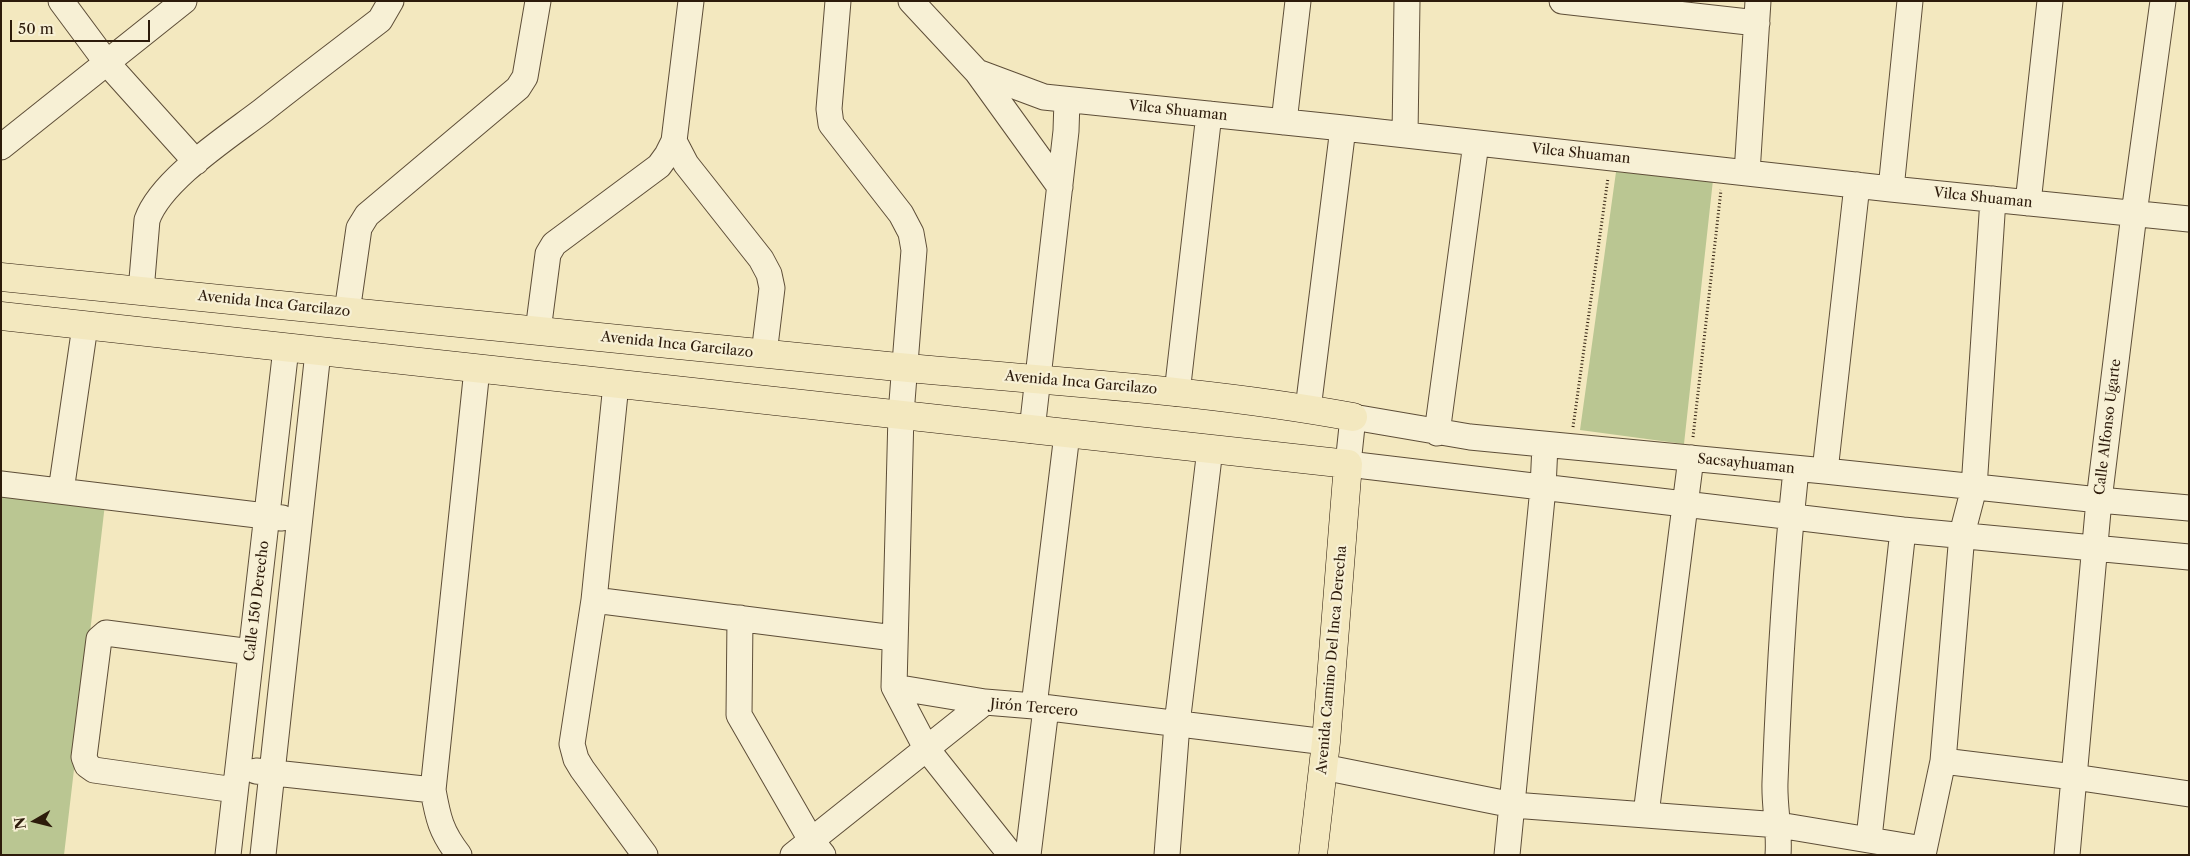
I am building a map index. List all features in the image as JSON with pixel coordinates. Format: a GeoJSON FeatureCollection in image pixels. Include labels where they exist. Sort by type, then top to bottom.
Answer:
{"type":"FeatureCollection","features":[{"type":"Feature","properties":{"kind":"main road","name":"Avenida Inca Garcilazo"},"geometry":{"type":"LineString","coordinates":[[1,277],[764,354],[1177,393],[1308,408],[1353,417]]}},
{"type":"Feature","properties":{"kind":"main road"},"geometry":{"type":"LineString","coordinates":[[1,316],[1348,464]]}},
{"type":"Feature","properties":{"kind":"main road","name":"Avenida Camino Del Inca Derecha"},"geometry":{"type":"LineString","coordinates":[[1313,855],[1325,754],[1348,464]]}},
{"type":"Feature","properties":{"kind":"street"},"geometry":{"type":"LineString","coordinates":[[60,1],[107,63],[196,162]]}},
{"type":"Feature","properties":{"kind":"street"},"geometry":{"type":"LineString","coordinates":[[1,147],[184,1]]}},
{"type":"Feature","properties":{"kind":"street"},"geometry":{"type":"LineString","coordinates":[[142,291],[147,220],[158,198],[196,162],[380,20],[392,1]]}},
{"type":"Feature","properties":{"kind":"street"},"geometry":{"type":"LineString","coordinates":[[347,312],[359,228],[368,215],[518,88],[525,77],[538,1]]}},
{"type":"Feature","properties":{"kind":"street"},"geometry":{"type":"LineString","coordinates":[[538,331],[548,254],[554,244],[659,166],[674,141],[691,1]]}},
{"type":"Feature","properties":{"kind":"street"},"geometry":{"type":"LineString","coordinates":[[838,1],[829,109],[831,124],[901,214],[911,233],[914,250],[901,414],[894,687],[926,748],[1012,855]]}},
{"type":"Feature","properties":{"kind":"street"},"geometry":{"type":"LineString","coordinates":[[911,1],[977,72],[1060,187]]}},
{"type":"Feature","properties":{"kind":"street"},"geometry":{"type":"LineString","coordinates":[[1284,122],[1298,1]]}},
{"type":"Feature","properties":{"kind":"street"},"geometry":{"type":"LineString","coordinates":[[1405,135],[1407,1]]}},
{"type":"Feature","properties":{"kind":"street"},"geometry":{"type":"LineString","coordinates":[[1562,1],[1758,12],[1735,172]]}},
{"type":"Feature","properties":{"kind":"street"},"geometry":{"type":"LineString","coordinates":[[1891,189],[1910,1]]}},
{"type":"Feature","properties":{"kind":"street"},"geometry":{"type":"LineString","coordinates":[[2028,203],[2050,1]]}},
{"type":"Feature","properties":{"kind":"street","name":"Calle Alfonso Ugarte"},"geometry":{"type":"LineString","coordinates":[[2067,855],[2099,500],[2134,214],[2163,1]]}},
{"type":"Feature","properties":{"kind":"street","name":"Vilca Shuaman"},"geometry":{"type":"LineString","coordinates":[[977,72],[1044,98],[1343,128],[1891,189],[2189,218]]}},
{"type":"Feature","properties":{"kind":"street"},"geometry":{"type":"LineString","coordinates":[[1032,430],[1066,131],[1067,100]]}},
{"type":"Feature","properties":{"kind":"street"},"geometry":{"type":"LineString","coordinates":[[1177,393],[1209,114]]}},
{"type":"Feature","properties":{"kind":"street"},"geometry":{"type":"LineString","coordinates":[[1308,408],[1343,128]]}},
{"type":"Feature","properties":{"kind":"street"},"geometry":{"type":"LineString","coordinates":[[674,141],[686,164],[761,259],[769,274],[772,288],[764,354]]}},
{"type":"Feature","properties":{"kind":"street"},"geometry":{"type":"LineString","coordinates":[[1438,433],[1476,143]]}},
{"type":"Feature","properties":{"kind":"street"},"geometry":{"type":"LineString","coordinates":[[1825,471],[1857,185]]}},
{"type":"Feature","properties":{"kind":"street"},"geometry":{"type":"LineString","coordinates":[[1923,852],[1943,761],[1962,534],[1974,488],[1993,199]]}},
{"type":"Feature","properties":{"kind":"street"},"geometry":{"type":"LineString","coordinates":[[61,491],[84,326]]}},
{"type":"Feature","properties":{"kind":"street","name":"Calle 150 Derecho"},"geometry":{"type":"LineString","coordinates":[[228,855],[286,348]]}},
{"type":"Feature","properties":{"kind":"street"},"geometry":{"type":"LineString","coordinates":[[263,855],[318,352]]}},
{"type":"Feature","properties":{"kind":"street"},"geometry":{"type":"LineString","coordinates":[[459,855],[446,839],[438,818],[433,790],[477,369]]}},
{"type":"Feature","properties":{"kind":"street"},"geometry":{"type":"LineString","coordinates":[[616,384],[594,600],[572,744],[582,769],[645,855]]}},
{"type":"Feature","properties":{"kind":"street"},"geometry":{"type":"LineString","coordinates":[[1353,417],[1348,464],[1903,530],[1962,534],[2189,557]]}},
{"type":"Feature","properties":{"kind":"street","name":"Sacsayhuaman"},"geometry":{"type":"LineString","coordinates":[[1353,417],[1438,433],[2189,508]]}},
{"type":"Feature","properties":{"kind":"street"},"geometry":{"type":"LineString","coordinates":[[1028,855],[1040,707],[1067,434]]}},
{"type":"Feature","properties":{"kind":"street"},"geometry":{"type":"LineString","coordinates":[[1507,855],[1545,444]]}},
{"type":"Feature","properties":{"kind":"street"},"geometry":{"type":"LineString","coordinates":[[1167,855],[1177,724],[1210,450]]}},
{"type":"Feature","properties":{"kind":"street"},"geometry":{"type":"LineString","coordinates":[[1646,814],[1691,458]]}},
{"type":"Feature","properties":{"kind":"street"},"geometry":{"type":"LineString","coordinates":[[1778,855],[1779,825],[1775,785],[1791,517],[1796,470]]}},
{"type":"Feature","properties":{"kind":"street"},"geometry":{"type":"LineString","coordinates":[[1,484],[300,520]]}},
{"type":"Feature","properties":{"kind":"street"},"geometry":{"type":"LineString","coordinates":[[1869,838],[1903,530]]}},
{"type":"Feature","properties":{"kind":"street"},"geometry":{"type":"LineString","coordinates":[[594,600],[894,638]]}},
{"type":"Feature","properties":{"kind":"street"},"geometry":{"type":"LineString","coordinates":[[740,618],[739,715],[809,850]]}},
{"type":"Feature","properties":{"kind":"street"},"geometry":{"type":"LineString","coordinates":[[251,652],[106,633],[102,635],[99,639],[84,757],[87,765],[94,770],[236,779],[272,773],[433,790]]}},
{"type":"Feature","properties":{"kind":"street"},"geometry":{"type":"LineString","coordinates":[[894,687],[985,702]]}},
{"type":"Feature","properties":{"kind":"street","name":"Jirón Tercero"},"geometry":{"type":"LineString","coordinates":[[809,850],[926,748],[985,702],[1177,724],[1325,754],[1513,805],[1779,825],[1869,838],[1923,852]]}},
{"type":"Feature","properties":{"kind":"street"},"geometry":{"type":"LineString","coordinates":[[1943,761],[2074,777],[2189,794]]}},
{"type":"Feature","properties":{"kind":"path"},"geometry":{"type":"LineString","coordinates":[[1571,446],[1611,158]]}},
{"type":"Feature","properties":{"kind":"path"},"geometry":{"type":"LineString","coordinates":[[1691,458],[1735,172]]}},
{"type":"Feature","properties":{"kind":"green space"},"geometry":{"type":"Polygon","coordinates":[[[1616,172],[1713,180],[1684,444],[1580,430],[1616,172]]]}},
{"type":"Feature","properties":{"kind":"green space"},"geometry":{"type":"Polygon","coordinates":[[[1,490],[105,504],[64,855],[1,855],[1,490]]]}}]}
